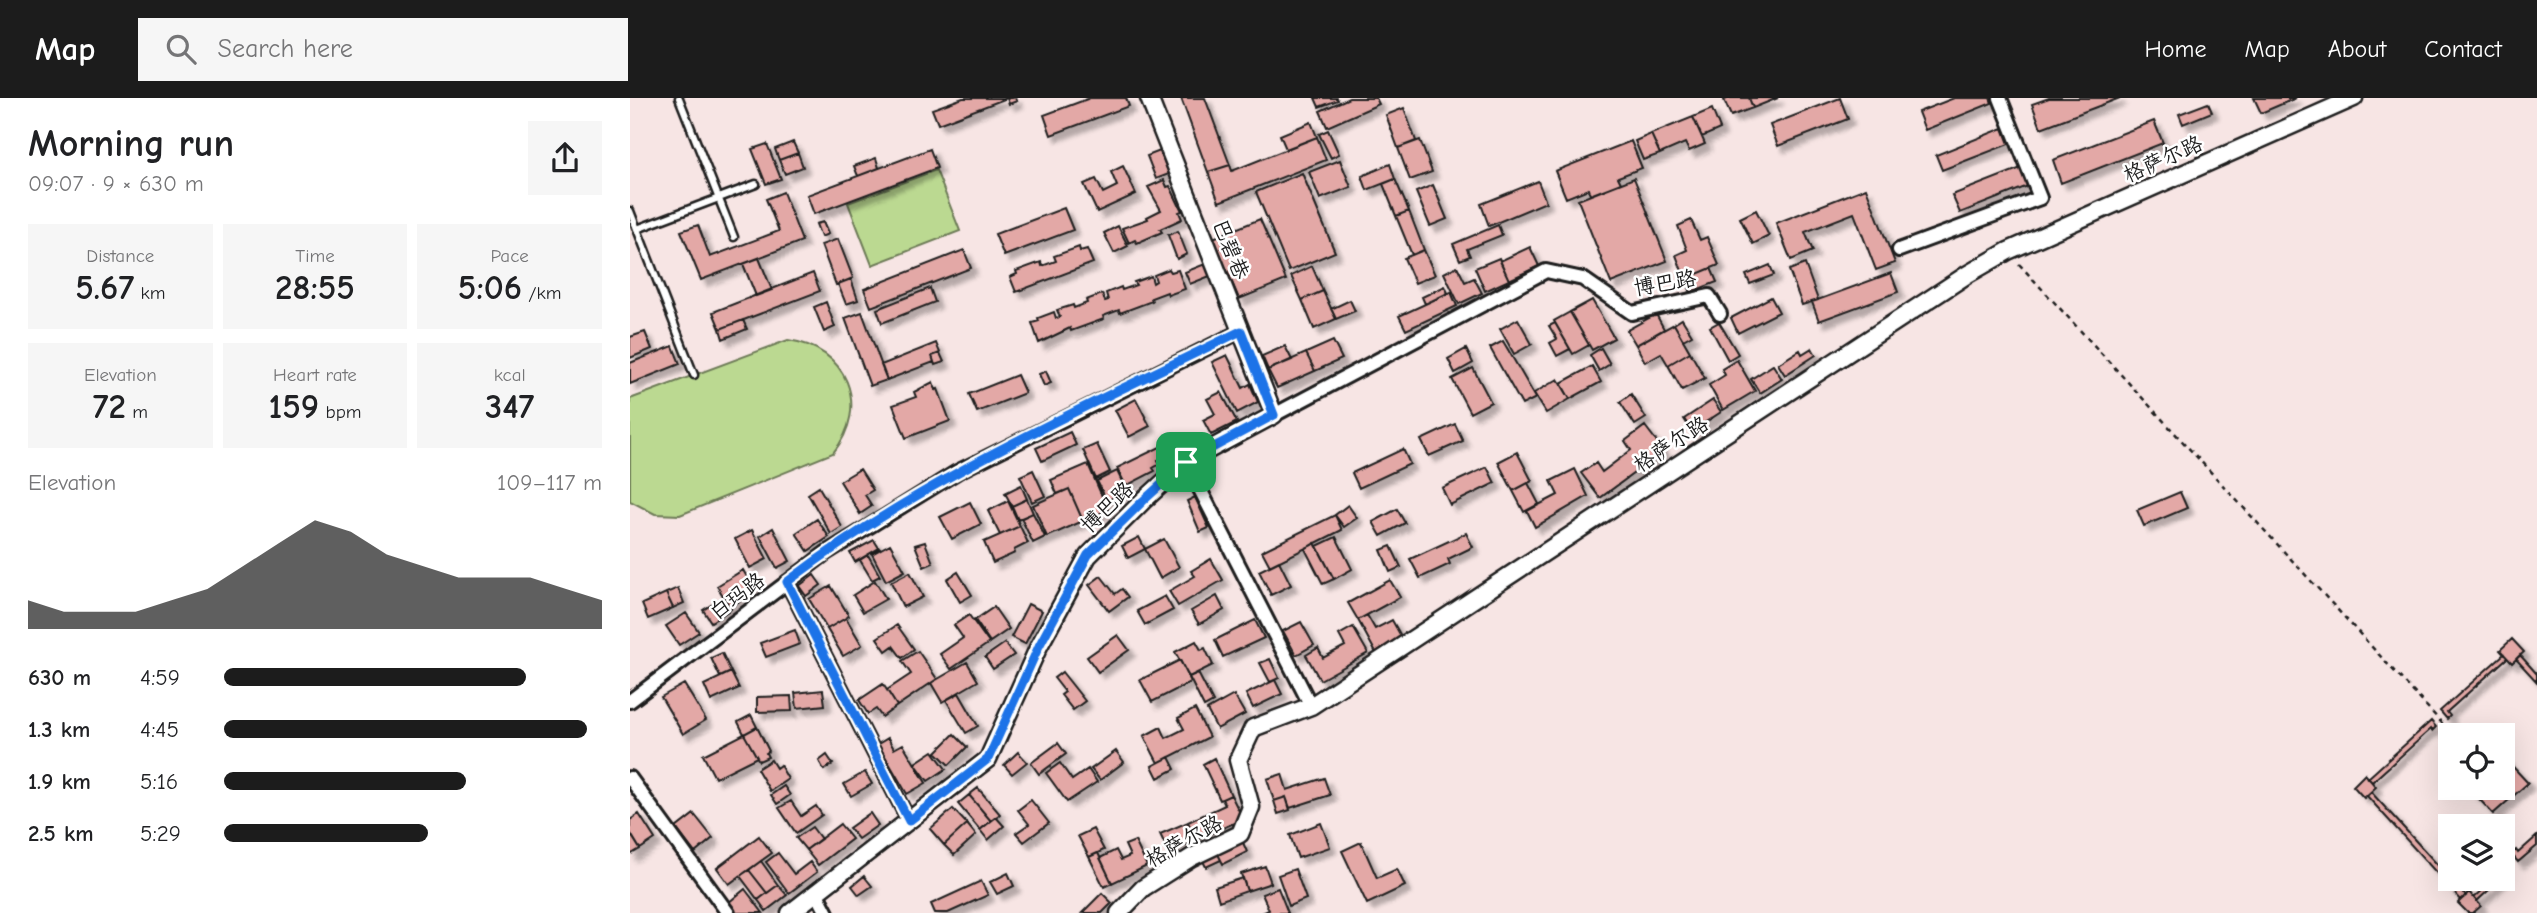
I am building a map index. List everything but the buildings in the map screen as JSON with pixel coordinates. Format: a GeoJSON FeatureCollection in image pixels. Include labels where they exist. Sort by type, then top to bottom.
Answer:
{"type":"FeatureCollection","features":[{"type":"Feature","properties":{"kind":"street","name":"巴碧巷"},"geometry":{"type":"LineString","coordinates":[[1150,98],[1274,415]]}},
{"type":"Feature","properties":{"kind":"street"},"geometry":{"type":"LineString","coordinates":[[1899,250],[2040,198],[2000,98]]}},
{"type":"Feature","properties":{"kind":"street","name":"格萨尔路"},"geometry":{"type":"LineString","coordinates":[[1119,913],[1143,888],[1192,858],[1240,834],[1251,807],[1238,760],[1252,728],[1311,706],[1968,274],[2008,251],[2354,98]]}},
{"type":"Feature","properties":{"kind":"street","name":"博巴路"},"geometry":{"type":"LineString","coordinates":[[790,913],[988,759],[1039,646],[1088,555],[1186,462],[1546,271],[1583,279],[1632,313],[1709,296],[1720,314]]}},
{"type":"Feature","properties":{"kind":"street","name":"白玛路"},"geometry":{"type":"LineString","coordinates":[[630,701],[826,553],[957,472],[1241,331]]}},
{"type":"Feature","properties":{"kind":"street"},"geometry":{"type":"LineString","coordinates":[[1186,462],[1311,706]]}},
{"type":"Feature","properties":{"kind":"street"},"geometry":{"type":"LineString","coordinates":[[787,582],[909,821]]}},
{"type":"Feature","properties":{"kind":"street"},"geometry":{"type":"LineString","coordinates":[[630,778],[729,913]]}},
{"type":"Feature","properties":{"kind":"street"},"geometry":{"type":"LineString","coordinates":[[817,892],[827,913]]}},
{"type":"Feature","properties":{"kind":"lane"},"geometry":{"type":"LineString","coordinates":[[679,98],[734,237]]}},
{"type":"Feature","properties":{"kind":"lane"},"geometry":{"type":"LineString","coordinates":[[637,229],[756,184]]}},
{"type":"Feature","properties":{"kind":"lane"},"geometry":{"type":"LineString","coordinates":[[630,211],[694,375]]}},
{"type":"Feature","properties":{"kind":"path"},"geometry":{"type":"LineString","coordinates":[[2008,251],[2442,723]]}},
{"type":"Feature","properties":{"kind":"green space"},"geometry":{"type":"Polygon","coordinates":[[[936,170],[960,231],[872,265],[848,203],[936,170]]]}},
{"type":"Feature","properties":{"kind":"green space"},"geometry":{"type":"Polygon","coordinates":[[[788,340],[808,345],[825,354],[838,367],[847,382],[851,399],[850,417],[844,435],[833,453],[680,515],[655,514],[630,501],[630,399],[788,340]]]}},
{"type":"Feature","properties":{"kind":"route"},"geometry":{"type":"LineString","coordinates":[[1241,331],[1274,415],[1186,462],[1088,555],[1039,646],[988,759],[909,821],[787,582],[826,553],[957,472],[1241,331]]}}]}
